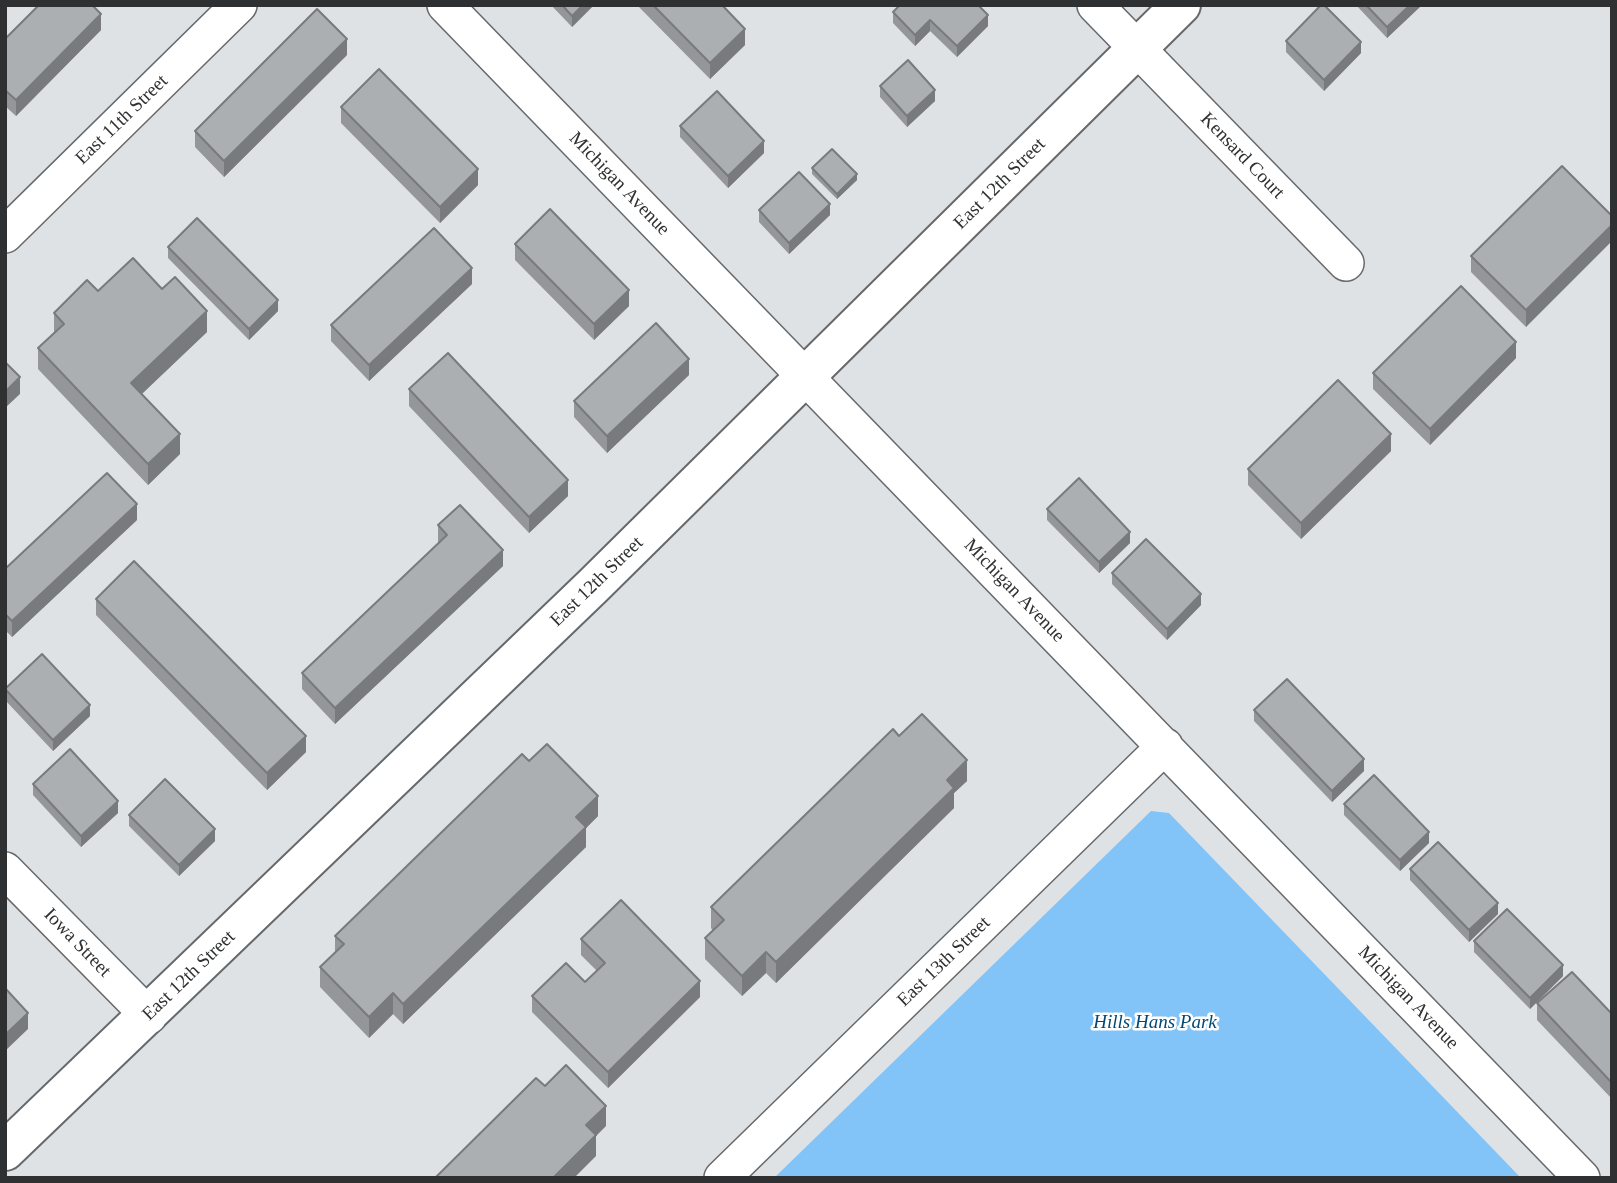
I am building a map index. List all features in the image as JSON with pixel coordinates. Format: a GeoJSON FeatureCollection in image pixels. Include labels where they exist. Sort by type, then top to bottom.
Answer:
{"type":"FeatureCollection","features":[{"type":"Feature","properties":{"kind":"street","name":"East 11th Street"},"geometry":{"type":"LineString","coordinates":[[9,224],[239,5]]}},
{"type":"Feature","properties":{"kind":"street","name":"Michigan Avenue"},"geometry":{"type":"LineString","coordinates":[[444,5],[1582,1178]]}},
{"type":"Feature","properties":{"kind":"street","name":"Kensard Court"},"geometry":{"type":"LineString","coordinates":[[1095,5],[1346,263]]}},
{"type":"Feature","properties":{"kind":"street","name":"East 12th Street"},"geometry":{"type":"LineString","coordinates":[[5,1151],[149,1016],[807,377],[1181,5]]}},
{"type":"Feature","properties":{"kind":"street","name":"East 13th Street"},"geometry":{"type":"LineString","coordinates":[[722,1178],[1165,746]]}},
{"type":"Feature","properties":{"kind":"street","name":"Iowa Street"},"geometry":{"type":"LineString","coordinates":[[5,870],[149,1016]]}},
{"type":"Feature","properties":{"kind":"green space","name":"Hills Hans Park"},"geometry":{"type":"Polygon","coordinates":[[[1151,811],[1169,813],[1521,1178],[774,1178],[1151,811]]]}},
{"type":"Feature","properties":{"kind":"building"},"geometry":{"type":"Polygon","coordinates":[[[39,5],[92,5],[101,14],[16,100],[5,90],[5,39],[39,5]]]}},
{"type":"Feature","properties":{"kind":"building"},"geometry":{"type":"Polygon","coordinates":[[[562,5],[583,5],[572,16],[562,5]]]}},
{"type":"Feature","properties":{"kind":"building"},"geometry":{"type":"Polygon","coordinates":[[[653,5],[722,5],[745,29],[710,63],[653,5]]]}},
{"type":"Feature","properties":{"kind":"building"},"geometry":{"type":"Polygon","coordinates":[[[900,5],[978,5],[988,15],[957,46],[930,20],[915,35],[893,12],[900,5]]]}},
{"type":"Feature","properties":{"kind":"building"},"geometry":{"type":"Polygon","coordinates":[[[1321,5],[1361,42],[1324,80],[1286,41],[1321,5]]]}},
{"type":"Feature","properties":{"kind":"building"},"geometry":{"type":"Polygon","coordinates":[[[1366,5],[1410,5],[1387,27],[1366,5]]]}},
{"type":"Feature","properties":{"kind":"building"},"geometry":{"type":"Polygon","coordinates":[[[317,9],[347,39],[224,161],[195,131],[317,9]]]}},
{"type":"Feature","properties":{"kind":"building"},"geometry":{"type":"Polygon","coordinates":[[[908,60],[935,90],[907,116],[880,86],[908,60]]]}},
{"type":"Feature","properties":{"kind":"building"},"geometry":{"type":"Polygon","coordinates":[[[379,69],[478,169],[440,207],[341,107],[379,69]]]}},
{"type":"Feature","properties":{"kind":"building"},"geometry":{"type":"Polygon","coordinates":[[[717,91],[764,141],[728,176],[680,126],[717,91]]]}},
{"type":"Feature","properties":{"kind":"building"},"geometry":{"type":"Polygon","coordinates":[[[832,149],[857,174],[837,194],[812,168],[832,149]]]}},
{"type":"Feature","properties":{"kind":"building"},"geometry":{"type":"Polygon","coordinates":[[[1562,166],[1612,216],[1612,225],[1526,310],[1471,256],[1562,166]]]}},
{"type":"Feature","properties":{"kind":"building"},"geometry":{"type":"Polygon","coordinates":[[[799,172],[830,204],[789,243],[759,210],[799,172]]]}},
{"type":"Feature","properties":{"kind":"building"},"geometry":{"type":"Polygon","coordinates":[[[550,209],[629,290],[594,324],[515,244],[550,209]]]}},
{"type":"Feature","properties":{"kind":"building"},"geometry":{"type":"Polygon","coordinates":[[[197,218],[278,300],[249,329],[168,247],[197,218]]]}},
{"type":"Feature","properties":{"kind":"building"},"geometry":{"type":"Polygon","coordinates":[[[434,228],[472,268],[369,365],[331,325],[434,228]]]}},
{"type":"Feature","properties":{"kind":"building"},"geometry":{"type":"Polygon","coordinates":[[[133,258],[162,289],[175,277],[207,311],[131,383],[180,434],[148,464],[38,348],[64,324],[54,313],[87,280],[98,291],[133,258]]]}},
{"type":"Feature","properties":{"kind":"building"},"geometry":{"type":"Polygon","coordinates":[[[1461,286],[1516,342],[1430,429],[1373,373],[1461,286]]]}},
{"type":"Feature","properties":{"kind":"building"},"geometry":{"type":"Polygon","coordinates":[[[656,323],[689,359],[607,436],[574,401],[656,323]]]}},
{"type":"Feature","properties":{"kind":"building"},"geometry":{"type":"Polygon","coordinates":[[[448,353],[568,480],[529,517],[409,389],[448,353]]]}},
{"type":"Feature","properties":{"kind":"building"},"geometry":{"type":"Polygon","coordinates":[[[5,362],[20,377],[5,392],[5,362]]]}},
{"type":"Feature","properties":{"kind":"building"},"geometry":{"type":"Polygon","coordinates":[[[1338,380],[1391,434],[1301,523],[1248,469],[1338,380]]]}},
{"type":"Feature","properties":{"kind":"building"},"geometry":{"type":"Polygon","coordinates":[[[107,473],[137,504],[12,621],[5,614],[5,569],[107,473]]]}},
{"type":"Feature","properties":{"kind":"building"},"geometry":{"type":"Polygon","coordinates":[[[1079,478],[1130,532],[1099,562],[1047,509],[1079,478]]]}},
{"type":"Feature","properties":{"kind":"building"},"geometry":{"type":"Polygon","coordinates":[[[460,505],[503,550],[335,708],[302,673],[447,535],[438,525],[460,505]]]}},
{"type":"Feature","properties":{"kind":"building"},"geometry":{"type":"Polygon","coordinates":[[[1146,539],[1201,594],[1167,629],[1112,573],[1146,539]]]}},
{"type":"Feature","properties":{"kind":"building"},"geometry":{"type":"Polygon","coordinates":[[[134,561],[306,736],[267,773],[96,599],[134,561]]]}},
{"type":"Feature","properties":{"kind":"building"},"geometry":{"type":"Polygon","coordinates":[[[42,654],[90,705],[53,740],[5,689],[42,654]]]}},
{"type":"Feature","properties":{"kind":"building"},"geometry":{"type":"Polygon","coordinates":[[[1287,679],[1364,759],[1332,791],[1254,710],[1287,679]]]}},
{"type":"Feature","properties":{"kind":"building"},"geometry":{"type":"Polygon","coordinates":[[[922,714],[967,760],[947,780],[954,788],[776,962],[766,952],[742,976],[705,938],[724,920],[711,907],[893,729],[899,736],[922,714]]]}},
{"type":"Feature","properties":{"kind":"building"},"geometry":{"type":"Polygon","coordinates":[[[547,744],[598,796],[576,817],[586,827],[403,1004],[393,993],[369,1017],[320,967],[344,944],[335,936],[522,754],[529,761],[547,744]]]}},
{"type":"Feature","properties":{"kind":"building"},"geometry":{"type":"Polygon","coordinates":[[[70,749],[118,801],[81,836],[33,784],[70,749]]]}},
{"type":"Feature","properties":{"kind":"building"},"geometry":{"type":"Polygon","coordinates":[[[1374,775],[1429,832],[1400,860],[1344,804],[1374,775]]]}},
{"type":"Feature","properties":{"kind":"building"},"geometry":{"type":"Polygon","coordinates":[[[165,779],[215,829],[179,865],[129,815],[165,779]]]}},
{"type":"Feature","properties":{"kind":"building"},"geometry":{"type":"Polygon","coordinates":[[[1438,842],[1498,903],[1469,930],[1410,869],[1438,842]]]}},
{"type":"Feature","properties":{"kind":"building"},"geometry":{"type":"Polygon","coordinates":[[[621,900],[700,981],[608,1072],[532,996],[566,963],[585,982],[605,963],[581,939],[621,900]]]}},
{"type":"Feature","properties":{"kind":"building"},"geometry":{"type":"Polygon","coordinates":[[[1507,909],[1563,965],[1530,998],[1474,941],[1507,909]]]}},
{"type":"Feature","properties":{"kind":"building"},"geometry":{"type":"Polygon","coordinates":[[[1572,972],[1612,1014],[1612,1083],[1537,1003],[1572,972]]]}},
{"type":"Feature","properties":{"kind":"building"},"geometry":{"type":"Polygon","coordinates":[[[5,988],[28,1013],[5,1035],[5,988]]]}},
{"type":"Feature","properties":{"kind":"building"},"geometry":{"type":"Polygon","coordinates":[[[566,1065],[606,1106],[586,1125],[596,1135],[553,1178],[435,1178],[536,1078],[545,1086],[566,1065]]]}}]}
